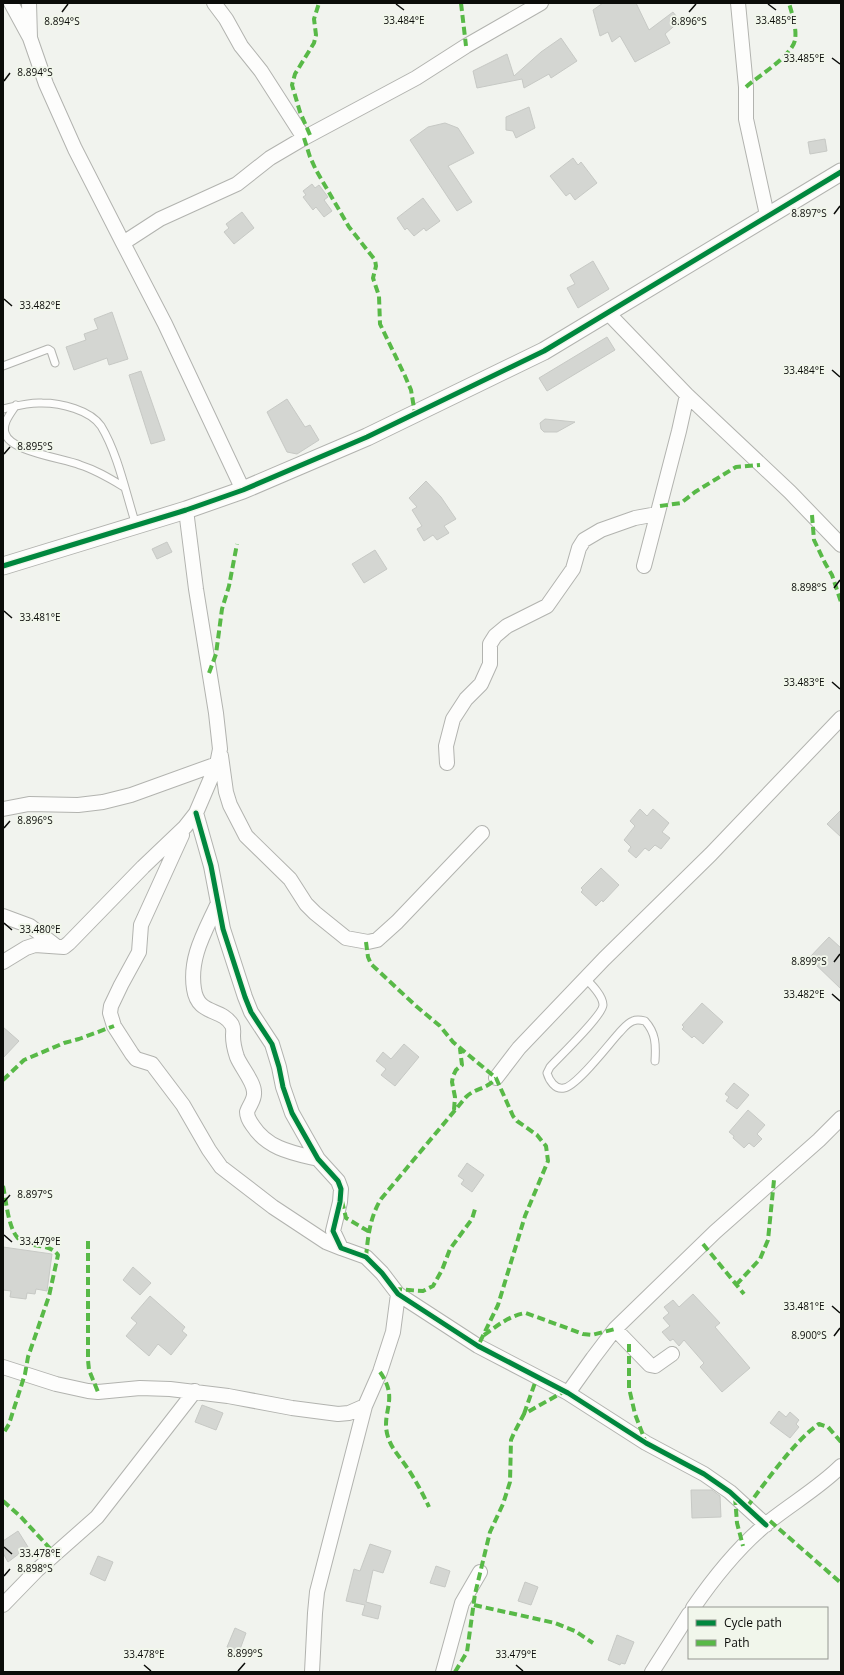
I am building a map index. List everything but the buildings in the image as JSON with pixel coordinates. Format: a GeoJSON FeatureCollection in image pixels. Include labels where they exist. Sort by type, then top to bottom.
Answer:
{"type":"FeatureCollection","features":[{"type":"Feature","properties":{"kind":"street"},"geometry":{"type":"LineString","coordinates":[[11,3],[30,38],[46,84],[75,149],[165,324],[243,490]]}},
{"type":"Feature","properties":{"kind":"street"},"geometry":{"type":"LineString","coordinates":[[29,3],[30,38]]}},
{"type":"Feature","properties":{"kind":"street"},"geometry":{"type":"LineString","coordinates":[[214,3],[241,46],[265,78],[304,138]]}},
{"type":"Feature","properties":{"kind":"street"},"geometry":{"type":"LineString","coordinates":[[123,243],[160,219],[237,184],[270,158],[304,138],[416,78],[466,46],[542,3]]}},
{"type":"Feature","properties":{"kind":"street"},"geometry":{"type":"LineString","coordinates":[[738,3],[746,87],[746,119],[767,215]]}},
{"type":"Feature","properties":{"kind":"street"},"geometry":{"type":"LineString","coordinates":[[3,566],[186,510],[243,490],[367,437],[544,351],[767,215],[841,172]]}},
{"type":"Feature","properties":{"kind":"street"},"geometry":{"type":"LineString","coordinates":[[608,313],[687,395],[790,492],[841,546]]}},
{"type":"Feature","properties":{"kind":"street"},"geometry":{"type":"LineString","coordinates":[[644,566],[687,395]]}},
{"type":"Feature","properties":{"kind":"street"},"geometry":{"type":"LineString","coordinates":[[186,510],[226,792],[230,805],[246,836],[290,879],[306,904],[315,914],[346,938],[368,942],[377,940],[397,922],[482,833]]}},
{"type":"Feature","properties":{"kind":"street"},"geometry":{"type":"LineString","coordinates":[[447,764],[446,746],[453,719],[466,699],[481,684],[490,664],[490,644],[495,636],[506,626],[547,606],[573,570],[579,548],[584,540],[601,530],[635,518],[657,514]]}},
{"type":"Feature","properties":{"kind":"street"},"geometry":{"type":"LineString","coordinates":[[496,1078],[519,1048],[622,941],[711,854],[841,718]]}},
{"type":"Feature","properties":{"kind":"street"},"geometry":{"type":"LineString","coordinates":[[3,962],[26,948],[35,945],[64,947],[76,938],[103,908],[185,827],[196,813],[217,764],[220,749]]}},
{"type":"Feature","properties":{"kind":"street"},"geometry":{"type":"LineString","coordinates":[[3,809],[29,804],[78,805],[103,802],[131,795],[217,764]]}},
{"type":"Feature","properties":{"kind":"street"},"geometry":{"type":"LineString","coordinates":[[196,813],[211,866],[223,929],[250,1012],[272,1044],[279,1066],[283,1088],[292,1113],[318,1159],[338,1181],[341,1189],[340,1202],[333,1231],[341,1248]]}},
{"type":"Feature","properties":{"kind":"street"},"geometry":{"type":"LineString","coordinates":[[185,827],[141,925],[139,952],[111,1006],[110,1013],[114,1026],[132,1054],[136,1059],[152,1064],[183,1105],[208,1150],[221,1166],[237,1180],[279,1211],[326,1242],[366,1257],[382,1273],[398,1294],[478,1346],[568,1393],[646,1443],[685,1463],[719,1484],[766,1525]]}},
{"type":"Feature","properties":{"kind":"street"},"geometry":{"type":"LineString","coordinates":[[218,904],[194,957],[194,990],[198,1002],[203,1008],[231,1023],[234,1029],[233,1037],[237,1057],[255,1091],[248,1112],[248,1120],[255,1130],[278,1148],[318,1159]]}},
{"type":"Feature","properties":{"kind":"street"},"geometry":{"type":"LineString","coordinates":[[3,916],[30,926],[56,946]]}},
{"type":"Feature","properties":{"kind":"street"},"geometry":{"type":"LineString","coordinates":[[568,1393],[616,1329],[715,1232],[819,1140],[841,1118]]}},
{"type":"Feature","properties":{"kind":"street"},"geometry":{"type":"LineString","coordinates":[[316,1671],[315,1613],[317,1592],[365,1406],[388,1351],[394,1332],[398,1294]]}},
{"type":"Feature","properties":{"kind":"street"},"geometry":{"type":"LineString","coordinates":[[616,1329],[650,1365],[654,1366],[672,1354]]}},
{"type":"Feature","properties":{"kind":"street"},"geometry":{"type":"LineString","coordinates":[[3,1367],[56,1384],[88,1392],[140,1388],[195,1391],[292,1408],[338,1414],[349,1413],[365,1406]]}},
{"type":"Feature","properties":{"kind":"street"},"geometry":{"type":"LineString","coordinates":[[3,1605],[38,1570],[97,1517],[195,1391]]}},
{"type":"Feature","properties":{"kind":"street"},"geometry":{"type":"LineString","coordinates":[[694,1607],[725,1565],[743,1546],[766,1525],[809,1493],[841,1466]]}},
{"type":"Feature","properties":{"kind":"street"},"geometry":{"type":"LineString","coordinates":[[443,1672],[462,1603],[480,1572]]}},
{"type":"Feature","properties":{"kind":"street"},"geometry":{"type":"LineString","coordinates":[[652,1672],[688,1616]]}},
{"type":"Feature","properties":{"kind":"lane"},"geometry":{"type":"LineString","coordinates":[[3,366],[48,349],[51,351],[55,363]]}},
{"type":"Feature","properties":{"kind":"lane"},"geometry":{"type":"LineString","coordinates":[[3,409],[31,403],[51,404],[77,409],[92,417],[100,426],[113,452],[136,525]]}},
{"type":"Feature","properties":{"kind":"lane"},"geometry":{"type":"LineString","coordinates":[[16,406],[7,419],[4,428],[12,443],[32,452],[79,464],[101,473],[124,487]]}},
{"type":"Feature","properties":{"kind":"lane"},"geometry":{"type":"LineString","coordinates":[[586,979],[600,996],[604,1004],[602,1009],[588,1027],[550,1067],[547,1073],[548,1078],[553,1084],[559,1088],[570,1086],[625,1026],[632,1021],[645,1021],[654,1034],[656,1044],[655,1061]]}},
{"type":"Feature","properties":{"kind":"marked path"},"geometry":{"type":"LineString","coordinates":[[310,135],[300,112],[292,85],[295,74],[314,43],[316,35],[314,19],[319,3]]}},
{"type":"Feature","properties":{"kind":"marked path"},"geometry":{"type":"LineString","coordinates":[[461,3],[466,46]]}},
{"type":"Feature","properties":{"kind":"marked path"},"geometry":{"type":"LineString","coordinates":[[746,87],[788,53],[793,46],[795,31],[789,3]]}},
{"type":"Feature","properties":{"kind":"marked path"},"geometry":{"type":"LineString","coordinates":[[304,138],[316,170],[349,227],[375,260],[376,266],[373,278],[379,296],[380,324],[411,390],[415,414]]}},
{"type":"Feature","properties":{"kind":"marked path"},"geometry":{"type":"LineString","coordinates":[[660,506],[681,503],[695,492],[736,467],[760,465]]}},
{"type":"Feature","properties":{"kind":"marked path"},"geometry":{"type":"LineString","coordinates":[[812,515],[814,540],[832,575],[841,602]]}},
{"type":"Feature","properties":{"kind":"marked path"},"geometry":{"type":"LineString","coordinates":[[209,673],[216,654],[222,609],[229,586],[237,544]]}},
{"type":"Feature","properties":{"kind":"marked path"},"geometry":{"type":"LineString","coordinates":[[366,942],[368,957],[371,964],[440,1026],[453,1042],[496,1078],[513,1116],[517,1121],[537,1135],[546,1146],[548,1161],[525,1216],[498,1305],[478,1346]]}},
{"type":"Feature","properties":{"kind":"marked path"},"geometry":{"type":"LineString","coordinates":[[3,1080],[24,1060],[64,1043],[114,1026]]}},
{"type":"Feature","properties":{"kind":"marked path"},"geometry":{"type":"LineString","coordinates":[[454,1110],[455,1097],[452,1082],[456,1070],[462,1065],[460,1049]]}},
{"type":"Feature","properties":{"kind":"marked path"},"geometry":{"type":"LineString","coordinates":[[366,1257],[372,1220],[381,1199],[466,1097],[493,1082],[496,1078]]}},
{"type":"Feature","properties":{"kind":"marked path"},"geometry":{"type":"LineString","coordinates":[[736,1285],[760,1259],[768,1240],[774,1180]]}},
{"type":"Feature","properties":{"kind":"marked path"},"geometry":{"type":"LineString","coordinates":[[3,1186],[9,1220],[17,1237],[26,1243],[49,1248],[58,1255],[49,1296],[28,1357],[25,1374],[9,1424],[3,1434]]}},
{"type":"Feature","properties":{"kind":"marked path"},"geometry":{"type":"LineString","coordinates":[[342,1201],[346,1218],[368,1231]]}},
{"type":"Feature","properties":{"kind":"marked path"},"geometry":{"type":"LineString","coordinates":[[394,1289],[423,1291],[433,1286],[442,1270],[450,1249],[472,1219],[476,1206]]}},
{"type":"Feature","properties":{"kind":"marked path"},"geometry":{"type":"LineString","coordinates":[[88,1241],[88,1360],[89,1370],[98,1392]]}},
{"type":"Feature","properties":{"kind":"marked path"},"geometry":{"type":"LineString","coordinates":[[703,1244],[744,1294]]}},
{"type":"Feature","properties":{"kind":"marked path"},"geometry":{"type":"LineString","coordinates":[[484,1335],[509,1318],[526,1313],[583,1334],[592,1335],[615,1329]]}},
{"type":"Feature","properties":{"kind":"marked path"},"geometry":{"type":"LineString","coordinates":[[629,1344],[629,1388],[635,1414],[646,1443]]}},
{"type":"Feature","properties":{"kind":"marked path"},"geometry":{"type":"LineString","coordinates":[[380,1372],[389,1390],[386,1420],[388,1437],[394,1450],[417,1483],[429,1507]]}},
{"type":"Feature","properties":{"kind":"marked path"},"geometry":{"type":"LineString","coordinates":[[524,1414],[537,1377]]}},
{"type":"Feature","properties":{"kind":"marked path"},"geometry":{"type":"LineString","coordinates":[[455,1672],[467,1652],[475,1594],[490,1532],[503,1504],[510,1482],[511,1440],[524,1414],[565,1391]]}},
{"type":"Feature","properties":{"kind":"marked path"},"geometry":{"type":"LineString","coordinates":[[747,1507],[790,1451],[800,1440],[819,1424],[828,1427],[841,1442]]}},
{"type":"Feature","properties":{"kind":"marked path"},"geometry":{"type":"LineString","coordinates":[[735,1497],[737,1523],[743,1546]]}},
{"type":"Feature","properties":{"kind":"marked path"},"geometry":{"type":"LineString","coordinates":[[3,1501],[20,1516],[56,1555]]}},
{"type":"Feature","properties":{"kind":"marked path"},"geometry":{"type":"LineString","coordinates":[[770,1521],[841,1583]]}},
{"type":"Feature","properties":{"kind":"marked path"},"geometry":{"type":"LineString","coordinates":[[474,1605],[555,1623],[575,1631],[593,1643]]}},
{"type":"Feature","properties":{"kind":"cycle path"},"geometry":{"type":"LineString","coordinates":[[3,566],[186,510],[243,490],[367,437],[544,351],[841,172]]}},
{"type":"Feature","properties":{"kind":"cycle path"},"geometry":{"type":"LineString","coordinates":[[196,813],[211,866],[223,929],[245,997],[251,1012],[272,1044],[283,1087],[292,1113],[318,1159],[338,1181],[341,1189],[340,1202],[333,1231],[341,1248],[366,1257],[382,1273],[398,1294],[478,1346],[568,1393],[646,1443],[704,1474],[730,1492],[766,1525]]}}]}
